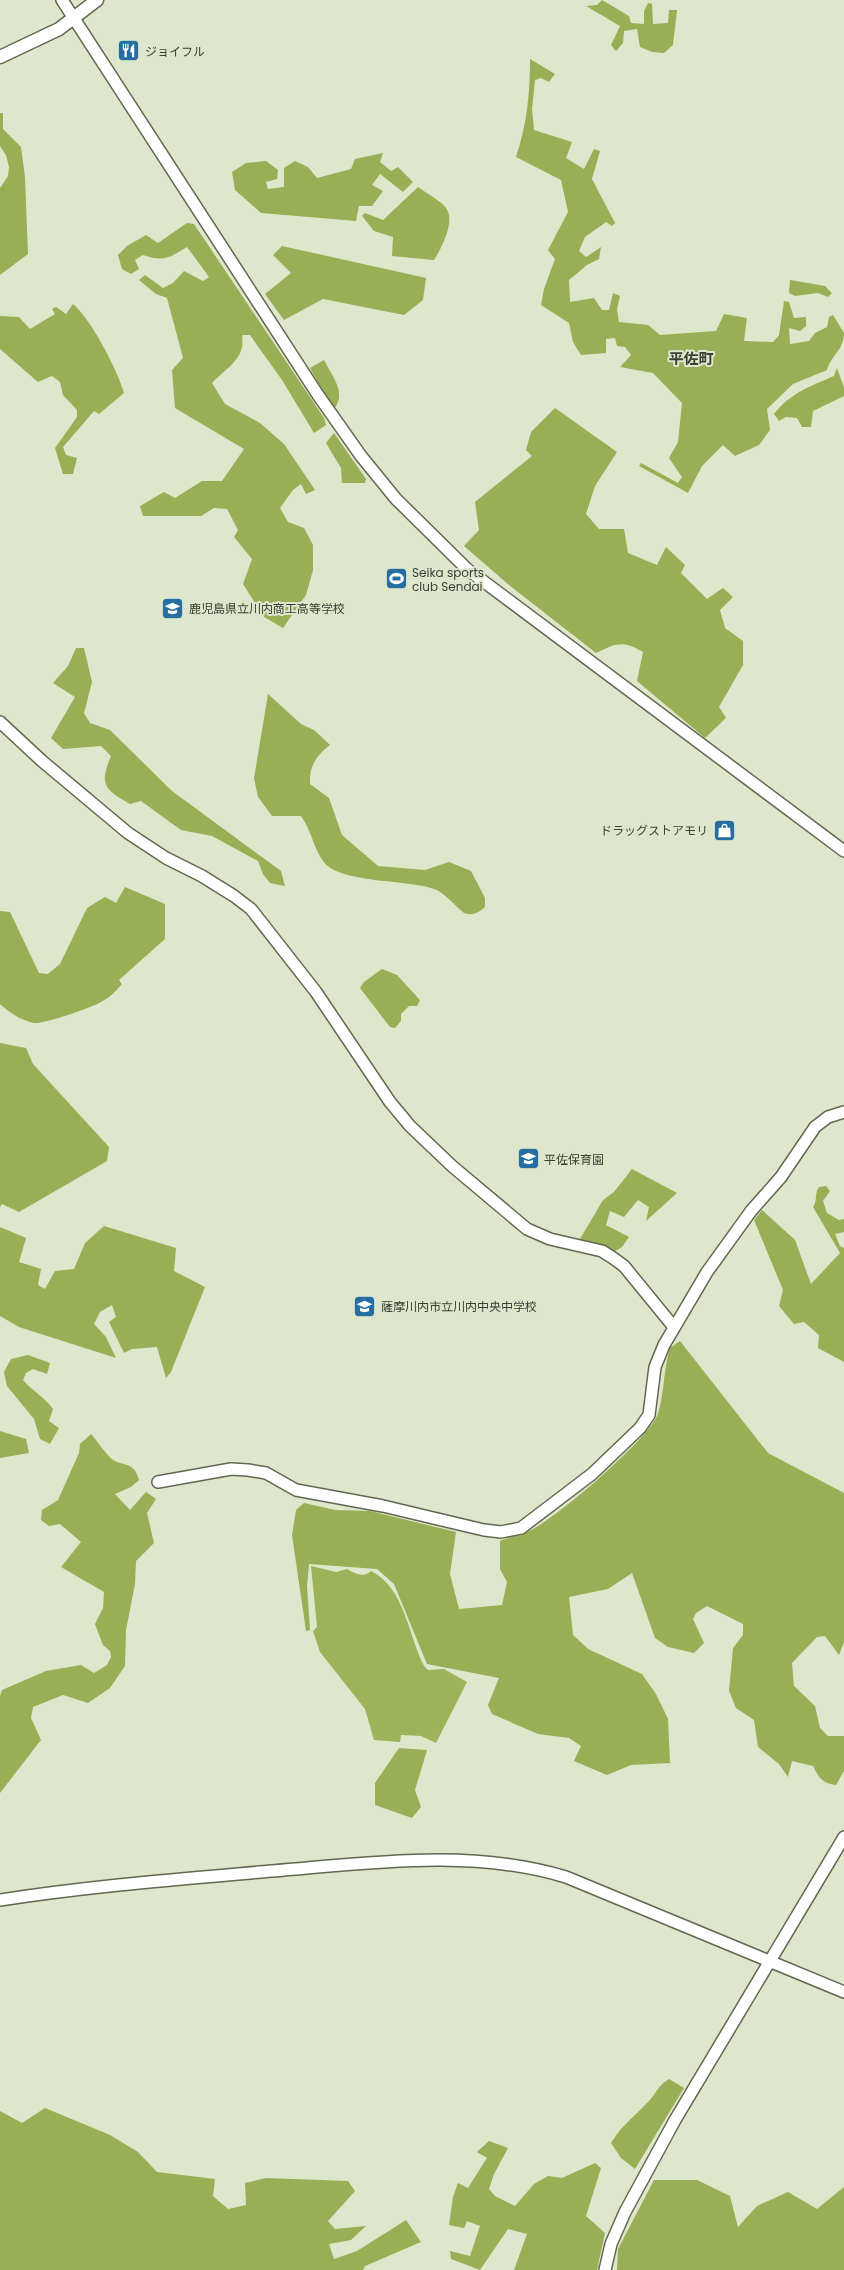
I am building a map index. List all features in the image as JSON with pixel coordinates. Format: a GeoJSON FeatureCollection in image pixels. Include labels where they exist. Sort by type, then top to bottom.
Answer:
{"type":"FeatureCollection","features":[{"type":"Feature","properties":{"kind":"main road"},"geometry":{"type":"LineString","coordinates":[[0,57],[33,42],[75,18],[97,0]]}},
{"type":"Feature","properties":{"kind":"street"},"geometry":{"type":"LineString","coordinates":[[62,0],[318,395],[361,456],[396,499],[467,569],[844,851]]}},
{"type":"Feature","properties":{"kind":"street"},"geometry":{"type":"LineString","coordinates":[[0,722],[42,761],[128,833],[166,858],[218,886],[251,909],[316,992],[378,1086],[410,1126],[452,1166],[527,1229],[550,1239],[602,1251],[614,1258],[624,1266],[673,1326]]}},
{"type":"Feature","properties":{"kind":"street"},"geometry":{"type":"LineString","coordinates":[[158,1482],[231,1469],[248,1470],[266,1473],[296,1490],[383,1506],[484,1530],[501,1532],[521,1528],[592,1474],[640,1428],[649,1415],[655,1367],[673,1326],[723,1247],[781,1177],[814,1127],[828,1116],[844,1112]]}},
{"type":"Feature","properties":{"kind":"street"},"geometry":{"type":"LineString","coordinates":[[605,2270],[612,2244],[640,2182],[768,1961],[799,1914],[844,1837]]}},
{"type":"Feature","properties":{"kind":"street"},"geometry":{"type":"LineString","coordinates":[[0,1900],[114,1885],[370,1863],[432,1860],[496,1861],[534,1868],[566,1877],[844,1992]]}},
{"type":"Feature","properties":{"kind":"shaded area"},"geometry":{"type":"Polygon","coordinates":[[[602,0],[629,16],[631,23],[644,24],[644,11],[648,3],[652,4],[653,24],[668,23],[669,10],[677,10],[673,45],[664,53],[652,52],[640,47],[637,29],[624,31],[623,43],[616,51],[611,45],[620,26],[586,6],[597,5],[602,0]]]}},
{"type":"Feature","properties":{"kind":"shaded area"},"geometry":{"type":"Polygon","coordinates":[[[530,59],[555,74],[549,82],[541,78],[535,80],[532,109],[534,130],[572,142],[566,158],[584,169],[594,149],[600,151],[592,179],[615,223],[612,226],[606,222],[585,237],[579,251],[586,257],[601,247],[599,259],[587,265],[569,280],[570,302],[594,298],[602,310],[609,310],[613,293],[620,296],[617,309],[619,322],[648,325],[660,335],[716,331],[724,314],[747,318],[744,341],[773,342],[779,335],[784,301],[789,302],[794,318],[806,317],[806,326],[800,331],[789,328],[790,344],[809,341],[815,333],[827,327],[829,317],[833,315],[844,333],[842,344],[831,360],[827,370],[793,384],[767,409],[770,430],[759,445],[735,456],[723,445],[702,466],[688,493],[639,466],[641,463],[678,483],[682,477],[669,458],[678,442],[682,403],[653,373],[620,367],[631,355],[625,347],[617,346],[615,338],[606,339],[606,353],[581,355],[573,342],[569,323],[541,305],[544,289],[555,259],[548,250],[568,212],[561,180],[516,157],[523,133],[527,108],[530,59]]]}},
{"type":"Feature","properties":{"kind":"shaded area"},"geometry":{"type":"Polygon","coordinates":[[[0,113],[3,113],[3,129],[21,147],[25,177],[28,254],[0,275],[0,188],[8,176],[9,167],[6,155],[0,146],[0,113]]]}},
{"type":"Feature","properties":{"kind":"shaded area"},"geometry":{"type":"Polygon","coordinates":[[[383,153],[380,162],[391,171],[398,167],[413,182],[403,192],[380,174],[372,185],[383,191],[372,206],[359,206],[356,221],[261,213],[235,190],[232,172],[246,163],[266,161],[278,170],[277,179],[266,182],[268,189],[284,187],[284,168],[295,161],[308,167],[317,178],[351,169],[355,159],[383,153]]]}},
{"type":"Feature","properties":{"kind":"shaded area"},"geometry":{"type":"Polygon","coordinates":[[[418,187],[440,202],[449,214],[446,235],[434,260],[392,256],[393,237],[374,231],[362,216],[365,213],[383,220],[418,187]]]}},
{"type":"Feature","properties":{"kind":"shaded area"},"geometry":{"type":"Polygon","coordinates":[[[187,223],[194,224],[324,418],[326,425],[314,433],[282,380],[250,335],[242,335],[241,350],[238,357],[212,383],[225,404],[260,423],[284,444],[315,490],[306,494],[301,484],[293,490],[280,508],[288,522],[304,528],[313,545],[313,570],[306,595],[283,628],[264,617],[243,584],[252,559],[234,537],[238,530],[227,509],[214,508],[201,516],[143,516],[140,506],[164,492],[175,498],[202,481],[222,481],[244,449],[175,408],[172,370],[183,358],[167,298],[156,294],[139,280],[145,275],[163,288],[173,283],[184,271],[203,281],[209,277],[187,247],[166,258],[143,255],[135,260],[139,269],[131,274],[122,269],[118,255],[127,246],[146,235],[158,243],[187,223]]]}},
{"type":"Feature","properties":{"kind":"shaded area"},"geometry":{"type":"Polygon","coordinates":[[[282,246],[426,278],[423,300],[404,315],[323,299],[284,320],[265,294],[291,273],[273,255],[282,246]]]}},
{"type":"Feature","properties":{"kind":"shaded area"},"geometry":{"type":"Polygon","coordinates":[[[790,280],[825,286],[832,293],[828,297],[818,293],[795,296],[789,293],[790,280]]]}},
{"type":"Feature","properties":{"kind":"shaded area"},"geometry":{"type":"Polygon","coordinates":[[[73,304],[88,321],[103,346],[124,393],[99,414],[94,411],[63,447],[66,455],[77,458],[73,474],[63,474],[55,448],[77,417],[77,410],[63,395],[60,382],[52,376],[38,382],[0,349],[0,316],[19,317],[30,329],[55,314],[52,309],[56,307],[66,314],[73,304]]]}},
{"type":"Feature","properties":{"kind":"shaded area"},"geometry":{"type":"Polygon","coordinates":[[[324,360],[339,391],[339,398],[333,410],[310,368],[324,360]]]}},
{"type":"Feature","properties":{"kind":"shaded area"},"geometry":{"type":"Polygon","coordinates":[[[837,368],[844,387],[844,396],[813,411],[811,427],[802,427],[797,418],[786,417],[779,421],[774,414],[780,407],[794,395],[834,376],[837,368]]]}},
{"type":"Feature","properties":{"kind":"shaded area"},"geometry":{"type":"Polygon","coordinates":[[[555,408],[617,452],[595,486],[586,514],[599,529],[624,529],[628,553],[657,565],[666,547],[685,565],[681,573],[707,599],[723,588],[733,597],[720,610],[725,628],[743,641],[743,665],[719,707],[726,718],[705,738],[637,681],[643,652],[625,644],[620,644],[596,653],[509,585],[464,546],[479,530],[475,502],[532,456],[526,450],[531,432],[555,408]]]}},
{"type":"Feature","properties":{"kind":"shaded area"},"geometry":{"type":"Polygon","coordinates":[[[334,433],[366,479],[365,483],[342,483],[341,468],[326,443],[334,433]]]}},
{"type":"Feature","properties":{"kind":"shaded area"},"geometry":{"type":"Polygon","coordinates":[[[76,648],[84,648],[92,682],[84,713],[90,723],[110,730],[172,791],[281,871],[285,886],[270,883],[263,874],[258,861],[212,836],[181,830],[141,801],[130,804],[114,795],[106,785],[105,780],[105,773],[111,756],[101,746],[63,749],[51,738],[75,697],[53,683],[68,666],[76,648]]]}},
{"type":"Feature","properties":{"kind":"shaded area"},"geometry":{"type":"Polygon","coordinates":[[[268,694],[301,724],[314,730],[330,745],[314,762],[310,784],[329,798],[342,835],[378,866],[425,870],[449,862],[471,871],[485,898],[485,907],[475,913],[467,914],[442,893],[434,889],[343,874],[331,868],[323,861],[301,816],[272,816],[258,797],[254,778],[268,694]]]}},
{"type":"Feature","properties":{"kind":"shaded area"},"geometry":{"type":"Polygon","coordinates":[[[125,887],[165,904],[165,939],[119,980],[122,984],[115,992],[96,1005],[39,1023],[29,1022],[20,1018],[0,1004],[0,911],[10,912],[39,973],[48,974],[60,964],[87,908],[105,897],[116,903],[125,887]]]}},
{"type":"Feature","properties":{"kind":"shaded area"},"geometry":{"type":"Polygon","coordinates":[[[382,969],[397,975],[420,1000],[417,1006],[409,1006],[401,1014],[401,1021],[395,1028],[390,1027],[360,988],[364,982],[382,969]]]}},
{"type":"Feature","properties":{"kind":"shaded area"},"geometry":{"type":"Polygon","coordinates":[[[0,1043],[26,1048],[33,1064],[109,1147],[107,1161],[19,1212],[2,1204],[0,1207],[0,1043]]]}},
{"type":"Feature","properties":{"kind":"shaded area"},"geometry":{"type":"Polygon","coordinates":[[[632,1169],[677,1193],[646,1221],[649,1207],[638,1200],[624,1217],[610,1211],[606,1225],[629,1237],[622,1247],[612,1253],[602,1245],[580,1239],[603,1200],[614,1192],[632,1169]]]}},
{"type":"Feature","properties":{"kind":"shaded area"},"geometry":{"type":"Polygon","coordinates":[[[826,1186],[830,1191],[823,1201],[827,1213],[839,1220],[844,1219],[844,1232],[835,1234],[840,1246],[844,1248],[844,1362],[818,1348],[819,1335],[804,1322],[794,1324],[779,1306],[783,1290],[754,1220],[762,1210],[795,1240],[811,1284],[840,1253],[813,1207],[819,1187],[826,1186]]]}},
{"type":"Feature","properties":{"kind":"shaded area"},"geometry":{"type":"Polygon","coordinates":[[[104,1226],[176,1248],[174,1271],[205,1287],[171,1372],[166,1378],[157,1347],[132,1349],[124,1353],[109,1322],[116,1317],[112,1305],[100,1312],[94,1324],[106,1337],[116,1358],[19,1327],[0,1316],[0,1227],[26,1238],[19,1262],[41,1269],[38,1285],[45,1289],[55,1271],[74,1269],[85,1243],[104,1226]]]}},
{"type":"Feature","properties":{"kind":"shaded area"},"geometry":{"type":"Polygon","coordinates":[[[680,1341],[768,1453],[844,1493],[844,1642],[839,1655],[825,1636],[817,1637],[792,1663],[794,1686],[815,1706],[820,1728],[828,1736],[844,1736],[844,1771],[836,1785],[827,1783],[822,1779],[813,1766],[792,1761],[788,1777],[779,1764],[758,1747],[754,1720],[736,1708],[729,1691],[733,1648],[743,1635],[743,1624],[707,1606],[696,1613],[693,1619],[704,1643],[694,1653],[668,1647],[655,1638],[632,1573],[608,1589],[569,1597],[573,1635],[588,1649],[642,1674],[656,1694],[668,1719],[670,1763],[631,1765],[607,1775],[574,1761],[581,1746],[569,1738],[538,1734],[492,1714],[488,1705],[499,1678],[427,1664],[394,1584],[377,1569],[309,1564],[307,1586],[310,1630],[306,1631],[292,1535],[296,1510],[304,1503],[335,1510],[370,1511],[456,1532],[450,1574],[459,1609],[502,1605],[507,1582],[500,1569],[500,1541],[529,1531],[559,1512],[634,1445],[656,1418],[670,1348],[680,1341]]]}},
{"type":"Feature","properties":{"kind":"shaded area"},"geometry":{"type":"Polygon","coordinates":[[[28,1355],[50,1363],[47,1374],[33,1369],[26,1373],[23,1380],[53,1409],[49,1421],[59,1428],[50,1444],[40,1439],[34,1419],[7,1386],[4,1372],[11,1359],[28,1355]]]}},
{"type":"Feature","properties":{"kind":"shaded area"},"geometry":{"type":"Polygon","coordinates":[[[0,1431],[26,1439],[29,1453],[0,1458],[0,1431]]]}},
{"type":"Feature","properties":{"kind":"shaded area"},"geometry":{"type":"Polygon","coordinates":[[[91,1434],[112,1459],[131,1467],[137,1474],[139,1480],[131,1487],[115,1494],[130,1510],[146,1492],[156,1499],[147,1513],[154,1543],[136,1561],[135,1584],[126,1630],[125,1666],[110,1688],[88,1703],[63,1695],[33,1707],[31,1718],[41,1740],[0,1793],[0,1696],[2,1690],[46,1671],[81,1665],[94,1673],[107,1665],[111,1657],[110,1651],[103,1645],[95,1624],[103,1608],[104,1592],[61,1567],[81,1542],[60,1524],[49,1526],[41,1520],[42,1510],[58,1500],[79,1453],[80,1444],[91,1434]]]}},
{"type":"Feature","properties":{"kind":"shaded area"},"geometry":{"type":"Polygon","coordinates":[[[311,1566],[336,1572],[347,1569],[362,1575],[371,1571],[382,1579],[398,1600],[424,1666],[428,1670],[444,1669],[467,1682],[436,1743],[421,1736],[401,1735],[400,1742],[374,1740],[365,1709],[320,1652],[313,1631],[317,1627],[311,1566]]]}},
{"type":"Feature","properties":{"kind":"shaded area"},"geometry":{"type":"Polygon","coordinates":[[[399,1748],[427,1750],[415,1790],[421,1807],[412,1818],[375,1805],[375,1783],[399,1748]]]}},
{"type":"Feature","properties":{"kind":"shaded area"},"geometry":{"type":"Polygon","coordinates":[[[669,2079],[684,2088],[635,2169],[621,2158],[611,2143],[662,2084],[669,2079]]]}},
{"type":"Feature","properties":{"kind":"shaded area"},"geometry":{"type":"Polygon","coordinates":[[[45,2108],[110,2135],[138,2152],[157,2172],[215,2179],[213,2196],[228,2209],[246,2205],[245,2183],[266,2178],[348,2181],[355,2191],[328,2221],[335,2229],[366,2226],[351,2240],[329,2244],[334,2259],[357,2251],[406,2220],[421,2242],[365,2266],[363,2270],[0,2270],[0,2111],[22,2123],[45,2108]]]}},
{"type":"Feature","properties":{"kind":"shaded area"},"geometry":{"type":"Polygon","coordinates":[[[489,2141],[508,2148],[494,2174],[489,2189],[495,2196],[515,2206],[534,2184],[548,2176],[562,2178],[595,2163],[601,2168],[586,2216],[605,2233],[597,2270],[514,2270],[527,2234],[508,2229],[480,2270],[451,2259],[450,2251],[470,2256],[480,2226],[467,2221],[464,2228],[449,2225],[453,2197],[458,2183],[468,2188],[487,2158],[477,2152],[489,2141]]]}},
{"type":"Feature","properties":{"kind":"shaded area"},"geometry":{"type":"Polygon","coordinates":[[[654,2180],[697,2180],[730,2196],[738,2227],[757,2206],[788,2192],[817,2209],[844,2187],[844,2270],[617,2270],[618,2249],[654,2180]]]}},
{"type":"Feature","properties":{"kind":"place","name":"ジョイフル"},"geometry":{"type":"Point","coordinates":[129,51]}},
{"type":"Feature","properties":{"kind":"place","name":"Seika sports club Sendai"},"geometry":{"type":"Point","coordinates":[396,579]}},
{"type":"Feature","properties":{"kind":"place","name":"鹿児島県立川内商工高等学校"},"geometry":{"type":"Point","coordinates":[173,608]}},
{"type":"Feature","properties":{"kind":"place","name":"ドラッグストアモリ"},"geometry":{"type":"Point","coordinates":[724,830]}},
{"type":"Feature","properties":{"kind":"place","name":"平佐保育園"},"geometry":{"type":"Point","coordinates":[528,1159]}},
{"type":"Feature","properties":{"kind":"place","name":"薩摩川内市立川内中央中学校"},"geometry":{"type":"Point","coordinates":[365,1306]}},
{"type":"Feature","properties":{"kind":"district","name":"平佐町"},"geometry":{"type":"Point","coordinates":[691,358]}}]}
